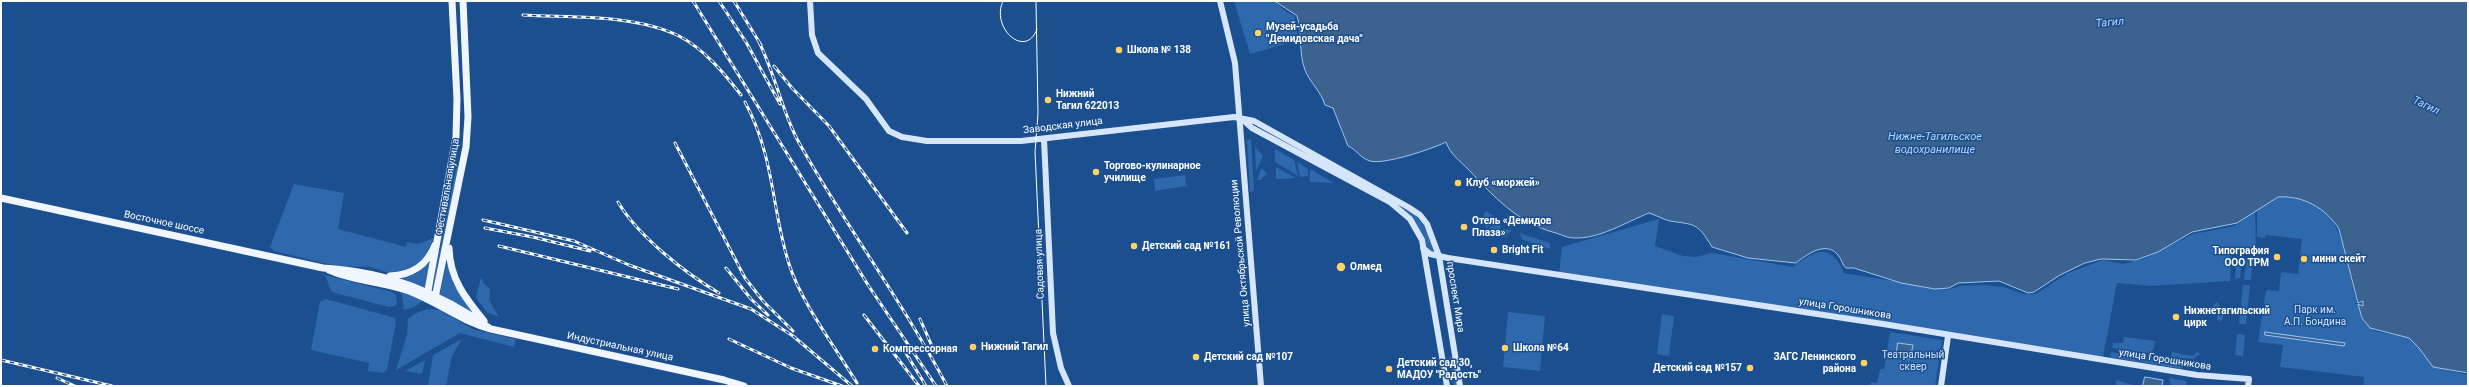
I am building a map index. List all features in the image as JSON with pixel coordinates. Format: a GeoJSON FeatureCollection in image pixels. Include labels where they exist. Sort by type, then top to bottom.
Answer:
{"type":"FeatureCollection","features":[{"type":"Feature","properties":{"kind":"main road","name":"Фестивальная улица"},"geometry":{"type":"LineString","coordinates":[[439,235],[454,156],[457,119],[452,1]]}},
{"type":"Feature","properties":{"kind":"main road","name":"Фестивальная улица"},"geometry":{"type":"LineString","coordinates":[[431,297],[450,233],[465,157],[468,126],[463,1]]}},
{"type":"Feature","properties":{"kind":"main road","name":"Заводская улица"},"geometry":{"type":"LineString","coordinates":[[810,1],[812,35],[818,53],[866,99],[889,132],[914,140],[986,142],[1044,139],[1226,116],[1241,118],[1254,121],[1420,216]]}},
{"type":"Feature","properties":{"kind":"main road","name":"улица Октябрьской Революции"},"geometry":{"type":"LineString","coordinates":[[1220,1],[1235,63],[1241,118],[1261,386]]}},
{"type":"Feature","properties":{"kind":"main road"},"geometry":{"type":"LineString","coordinates":[[455,68],[465,68]]}},
{"type":"Feature","properties":{"kind":"main road"},"geometry":{"type":"LineString","coordinates":[[1241,118],[1252,128],[1390,202],[1410,219],[1418,231],[1423,248],[1447,386]]}},
{"type":"Feature","properties":{"kind":"main road","name":"Садовая улица"},"geometry":{"type":"LineString","coordinates":[[1044,139],[1053,333],[1061,368],[1069,386]]}},
{"type":"Feature","properties":{"kind":"main road"},"geometry":{"type":"LineString","coordinates":[[454,156],[465,157]]}},
{"type":"Feature","properties":{"kind":"main road","name":"Восточное шоссе"},"geometry":{"type":"LineString","coordinates":[[1,198],[323,268],[379,276]]}},
{"type":"Feature","properties":{"kind":"main road","name":"проспект Мира"},"geometry":{"type":"LineString","coordinates":[[1420,216],[1429,228],[1438,256],[1460,386]]}},
{"type":"Feature","properties":{"kind":"main road"},"geometry":{"type":"LineString","coordinates":[[450,233],[450,261],[454,279],[459,288],[490,329]]}},
{"type":"Feature","properties":{"kind":"main road"},"geometry":{"type":"LineString","coordinates":[[379,276],[403,275],[421,267],[431,255],[439,235]]}},
{"type":"Feature","properties":{"kind":"main road"},"geometry":{"type":"LineString","coordinates":[[379,276],[406,283],[431,297],[439,235]]}},
{"type":"Feature","properties":{"kind":"main road","name":"улица Горошникова"},"geometry":{"type":"LineString","coordinates":[[1423,248],[1430,254],[1438,256],[2197,375],[2249,379],[2248,386]]}},
{"type":"Feature","properties":{"kind":"main road","name":"Восточное шоссе"},"geometry":{"type":"LineString","coordinates":[[323,268],[340,275],[393,286],[431,297]]}},
{"type":"Feature","properties":{"kind":"main road","name":"Индустриальная улица"},"geometry":{"type":"LineString","coordinates":[[431,297],[467,321],[490,329],[724,380],[744,386]]}},
{"type":"Feature","properties":{"kind":"main road"},"geometry":{"type":"LineString","coordinates":[[1941,386],[1948,336]]}},
{"type":"Feature","properties":{"kind":"green space"},"geometry":{"type":"Polygon","coordinates":[[[1234,1],[1274,1],[1285,11],[1294,16],[1299,40],[1250,54],[1234,1]]]}},
{"type":"Feature","properties":{"kind":"green space"},"geometry":{"type":"Polygon","coordinates":[[[1251,139],[1254,191],[1250,192],[1247,140],[1251,139]]]}},
{"type":"Feature","properties":{"kind":"green space"},"geometry":{"type":"Polygon","coordinates":[[[1255,147],[1263,156],[1256,171],[1255,147]]]}},
{"type":"Feature","properties":{"kind":"green space"},"geometry":{"type":"Polygon","coordinates":[[[1275,149],[1294,160],[1298,176],[1275,162],[1275,149]]]}},
{"type":"Feature","properties":{"kind":"green space"},"geometry":{"type":"Polygon","coordinates":[[[1297,162],[1308,169],[1308,176],[1300,177],[1297,162]]]}},
{"type":"Feature","properties":{"kind":"green space"},"geometry":{"type":"Polygon","coordinates":[[[459,166],[434,291],[432,289],[456,168],[459,166]]]}},
{"type":"Feature","properties":{"kind":"green space"},"geometry":{"type":"Polygon","coordinates":[[[1276,167],[1296,178],[1276,179],[1276,167]]]}},
{"type":"Feature","properties":{"kind":"green space"},"geometry":{"type":"Polygon","coordinates":[[[1261,168],[1267,173],[1261,180],[1257,180],[1261,168]]]}},
{"type":"Feature","properties":{"kind":"green space"},"geometry":{"type":"Polygon","coordinates":[[[1310,169],[1334,183],[1310,182],[1310,169]]]}},
{"type":"Feature","properties":{"kind":"green space"},"geometry":{"type":"Polygon","coordinates":[[[1185,175],[1186,186],[1155,191],[1154,179],[1185,175]]]}},
{"type":"Feature","properties":{"kind":"green space"},"geometry":{"type":"Polygon","coordinates":[[[294,184],[344,193],[338,229],[406,247],[407,242],[418,244],[434,238],[422,262],[409,270],[390,273],[369,267],[336,266],[274,251],[270,247],[294,184]]]}},
{"type":"Feature","properties":{"kind":"green space","name":"Парк им. А.П. Бондина"},"geometry":{"type":"Polygon","coordinates":[[[2278,197],[2300,198],[2317,204],[2329,216],[2338,230],[2344,248],[2357,302],[2355,304],[2358,304],[2362,318],[2374,331],[2409,338],[2419,348],[2433,367],[2468,375],[2468,386],[2363,386],[2364,377],[2280,367],[2283,345],[2258,342],[2266,290],[2279,291],[2281,272],[2298,274],[2302,239],[2266,235],[2265,238],[2257,237],[2257,209],[2278,197]]]}},
{"type":"Feature","properties":{"kind":"green space"},"geometry":{"type":"Polygon","coordinates":[[[1395,203],[1403,206],[1421,222],[1429,235],[1433,251],[1429,251],[1423,236],[1412,218],[1395,203]]]}},
{"type":"Feature","properties":{"kind":"green space"},"geometry":{"type":"Polygon","coordinates":[[[1486,211],[1498,219],[1487,228],[1482,218],[1486,211]]]}},
{"type":"Feature","properties":{"kind":"green space"},"geometry":{"type":"Polygon","coordinates":[[[2255,211],[2256,252],[2232,249],[2230,281],[2151,286],[2117,283],[2103,357],[1559,273],[1562,247],[1659,219],[1655,246],[1683,256],[1696,257],[1712,253],[1793,267],[1808,256],[1822,252],[1828,253],[1834,257],[1844,273],[1947,290],[1960,286],[1984,285],[2004,287],[2023,294],[2036,294],[2068,273],[2103,260],[2123,264],[2146,258],[2193,234],[2235,226],[2255,211]]]}},
{"type":"Feature","properties":{"kind":"green space"},"geometry":{"type":"Polygon","coordinates":[[[1498,221],[1501,228],[1487,235],[1489,228],[1498,221]]]}},
{"type":"Feature","properties":{"kind":"green space"},"geometry":{"type":"Polygon","coordinates":[[[1505,229],[1512,230],[1505,237],[1494,235],[1505,229]]]}},
{"type":"Feature","properties":{"kind":"green space"},"geometry":{"type":"Polygon","coordinates":[[[1519,233],[1550,243],[1550,249],[1523,240],[1519,233]]]}},
{"type":"Feature","properties":{"kind":"green space"},"geometry":{"type":"Polygon","coordinates":[[[2237,258],[2242,259],[2240,278],[2235,279],[2237,258]]]}},
{"type":"Feature","properties":{"kind":"green space"},"geometry":{"type":"Polygon","coordinates":[[[2247,258],[2253,259],[2251,280],[2244,280],[2247,258]]]}},
{"type":"Feature","properties":{"kind":"green space"},"geometry":{"type":"Polygon","coordinates":[[[447,260],[455,287],[475,315],[440,294],[447,260]]]}},
{"type":"Feature","properties":{"kind":"green space"},"geometry":{"type":"Polygon","coordinates":[[[430,262],[427,288],[401,278],[415,274],[430,262]]]}},
{"type":"Feature","properties":{"kind":"green space"},"geometry":{"type":"Polygon","coordinates":[[[325,275],[392,292],[396,295],[397,303],[395,306],[389,307],[335,293],[331,291],[325,275]]]}},
{"type":"Feature","properties":{"kind":"green space"},"geometry":{"type":"Polygon","coordinates":[[[481,277],[484,284],[490,289],[489,300],[499,317],[487,312],[476,298],[481,277]]]}},
{"type":"Feature","properties":{"kind":"green space"},"geometry":{"type":"Polygon","coordinates":[[[2243,285],[2250,285],[2246,324],[2239,324],[2243,285]]]}},
{"type":"Feature","properties":{"kind":"green space"},"geometry":{"type":"Polygon","coordinates":[[[398,290],[424,300],[414,307],[404,310],[402,295],[398,290]]]}},
{"type":"Feature","properties":{"kind":"green space"},"geometry":{"type":"Polygon","coordinates":[[[326,299],[395,318],[396,323],[387,369],[384,373],[368,371],[369,363],[311,350],[320,302],[326,299]]]}},
{"type":"Feature","properties":{"kind":"green space"},"geometry":{"type":"Polygon","coordinates":[[[2217,302],[2224,311],[2222,321],[2217,320],[2218,313],[2213,305],[2217,302]]]}},
{"type":"Feature","properties":{"kind":"green space"},"geometry":{"type":"Polygon","coordinates":[[[427,309],[439,310],[475,330],[516,339],[514,347],[460,333],[396,370],[407,335],[408,319],[414,314],[427,309]]]}},
{"type":"Feature","properties":{"kind":"green space"},"geometry":{"type":"Polygon","coordinates":[[[1508,312],[1545,316],[1540,371],[1503,367],[1508,312]]]}},
{"type":"Feature","properties":{"kind":"green space"},"geometry":{"type":"Polygon","coordinates":[[[1662,314],[1674,316],[1669,356],[1657,354],[1662,314]]]}},
{"type":"Feature","properties":{"kind":"green space","name":"Театральный сквер"},"geometry":{"type":"Polygon","coordinates":[[[1890,332],[1942,340],[1935,386],[1870,386],[1871,382],[1877,383],[1880,369],[1884,369],[1890,332]]]}},
{"type":"Feature","properties":{"kind":"green space"},"geometry":{"type":"Polygon","coordinates":[[[2237,334],[2245,335],[2243,356],[2235,355],[2237,334]]]}},
{"type":"Feature","properties":{"kind":"green space"},"geometry":{"type":"Polygon","coordinates":[[[2124,337],[2155,341],[2153,350],[2149,353],[2112,348],[2113,343],[2123,343],[2124,337]]]}},
{"type":"Feature","properties":{"kind":"green space"},"geometry":{"type":"Polygon","coordinates":[[[462,339],[452,356],[446,386],[428,385],[433,355],[462,339]]]}},
{"type":"Feature","properties":{"kind":"green space"},"geometry":{"type":"Polygon","coordinates":[[[2111,352],[2183,364],[2182,369],[2110,357],[2111,352]]]}},
{"type":"Feature","properties":{"kind":"green space"},"geometry":{"type":"Polygon","coordinates":[[[2172,352],[2192,356],[2198,352],[2200,354],[2193,359],[2171,357],[2172,352]]]}},
{"type":"Feature","properties":{"kind":"green space"},"geometry":{"type":"Polygon","coordinates":[[[1449,357],[1452,357],[1458,386],[1454,386],[1449,357]]]}},
{"type":"Feature","properties":{"kind":"green space"},"geometry":{"type":"Polygon","coordinates":[[[425,360],[422,374],[405,371],[425,360]]]}},
{"type":"Feature","properties":{"kind":"green space"},"geometry":{"type":"Polygon","coordinates":[[[2169,378],[2187,381],[2186,386],[2171,386],[2169,378]]]}},
{"type":"Feature","properties":{"kind":"green space"},"geometry":{"type":"Polygon","coordinates":[[[2116,380],[2133,385],[2135,386],[2116,386],[2116,380]]]}},
{"type":"Feature","properties":{"kind":"water","name":"Нижне-Тагильское водохранилище"},"geometry":{"type":"Polygon","coordinates":[[[1275,1],[2468,1],[2468,373],[2433,367],[2419,348],[2409,338],[2370,328],[2362,318],[2358,304],[2363,306],[2363,301],[2358,303],[2339,229],[2320,209],[2313,204],[2296,198],[2278,197],[2237,223],[2192,232],[2158,252],[2136,260],[2101,259],[2085,263],[2060,275],[2034,292],[2028,293],[1999,281],[1958,283],[1949,288],[1935,289],[1901,283],[1854,268],[1846,268],[1838,255],[1828,249],[1816,250],[1796,263],[1748,258],[1712,247],[1703,233],[1695,226],[1670,221],[1649,213],[1603,233],[1584,238],[1570,238],[1542,229],[1530,223],[1508,208],[1498,200],[1456,157],[1446,142],[1408,156],[1377,162],[1367,160],[1348,146],[1333,108],[1325,105],[1321,95],[1305,70],[1297,16],[1275,1]]]}},
{"type":"Feature","properties":{"kind":"water"},"geometry":{"type":"Polygon","coordinates":[[[2265,332],[2345,343],[2344,346],[2265,335],[2265,332]]]}},
{"type":"Feature","properties":{"kind":"water"},"geometry":{"type":"Polygon","coordinates":[[[1898,343],[1913,345],[1910,359],[1896,357],[1898,343]]]}},
{"type":"Feature","properties":{"kind":"water"},"geometry":{"type":"Polygon","coordinates":[[[2145,377],[2163,380],[2162,386],[2143,386],[2145,377]]]}},
{"type":"Feature","properties":{"kind":"tram line"},"geometry":{"type":"LineString","coordinates":[[1003,1],[1000,11],[1001,21],[1005,30],[1011,37],[1018,41],[1025,42],[1032,38],[1037,29]]}},
{"type":"Feature","properties":{"kind":"tram line"},"geometry":{"type":"LineString","coordinates":[[1036,1],[1038,114],[1035,152],[1046,386]]}},
{"type":"Feature","properties":{"kind":"railway"},"geometry":{"type":"LineString","coordinates":[[693,1],[868,285],[936,386]]}},
{"type":"Feature","properties":{"kind":"railway"},"geometry":{"type":"LineString","coordinates":[[719,1],[746,42],[780,104]]}},
{"type":"Feature","properties":{"kind":"railway"},"geometry":{"type":"LineString","coordinates":[[734,1],[761,45]]}},
{"type":"Feature","properties":{"kind":"railway"},"geometry":{"type":"LineString","coordinates":[[523,15],[623,20],[662,29],[679,36],[697,48],[721,70],[741,95]]}},
{"type":"Feature","properties":{"kind":"railway"},"geometry":{"type":"LineString","coordinates":[[759,42],[795,136],[838,208],[913,326],[947,386]]}},
{"type":"Feature","properties":{"kind":"railway"},"geometry":{"type":"LineString","coordinates":[[774,66],[792,88],[829,126],[907,233]]}},
{"type":"Feature","properties":{"kind":"railway"},"geometry":{"type":"LineString","coordinates":[[745,102],[762,143],[772,183],[783,243],[794,279],[819,324],[857,383]]}},
{"type":"Feature","properties":{"kind":"railway"},"geometry":{"type":"LineString","coordinates":[[675,143],[745,278],[763,301],[793,331]]}},
{"type":"Feature","properties":{"kind":"railway"},"geometry":{"type":"LineString","coordinates":[[618,202],[637,228],[663,253],[719,293]]}},
{"type":"Feature","properties":{"kind":"railway"},"geometry":{"type":"LineString","coordinates":[[483,220],[574,241],[629,265],[751,309],[793,336],[852,386]]}},
{"type":"Feature","properties":{"kind":"railway"},"geometry":{"type":"LineString","coordinates":[[485,228],[533,237],[590,251]]}},
{"type":"Feature","properties":{"kind":"railway"},"geometry":{"type":"LineString","coordinates":[[499,246],[678,289]]}},
{"type":"Feature","properties":{"kind":"railway"},"geometry":{"type":"LineString","coordinates":[[726,268],[751,299],[768,315]]}},
{"type":"Feature","properties":{"kind":"railway"},"geometry":{"type":"LineString","coordinates":[[864,315],[919,386]]}},
{"type":"Feature","properties":{"kind":"railway"},"geometry":{"type":"LineString","coordinates":[[920,319],[935,353]]}},
{"type":"Feature","properties":{"kind":"railway"},"geometry":{"type":"LineString","coordinates":[[729,339],[791,368],[842,386]]}},
{"type":"Feature","properties":{"kind":"railway"},"geometry":{"type":"LineString","coordinates":[[904,350],[926,386]]}},
{"type":"Feature","properties":{"kind":"railway"},"geometry":{"type":"LineString","coordinates":[[1,360],[112,386]]}},
{"type":"Feature","properties":{"kind":"railway"},"geometry":{"type":"LineString","coordinates":[[57,378],[75,386]]}},
{"type":"Feature","properties":{"kind":"place","name":"Музей-усадьба \"Демидовская дача\""},"geometry":{"type":"Point","coordinates":[1258,33]}},
{"type":"Feature","properties":{"kind":"place","name":"Школа № 138"},"geometry":{"type":"Point","coordinates":[1119,50]}},
{"type":"Feature","properties":{"kind":"place","name":"Нижний Тагил 622013"},"geometry":{"type":"Point","coordinates":[1048,100]}},
{"type":"Feature","properties":{"kind":"place","name":"Торгово-кулинарное училище"},"geometry":{"type":"Point","coordinates":[1096,172]}},
{"type":"Feature","properties":{"kind":"place","name":"Клуб «моржей»"},"geometry":{"type":"Point","coordinates":[1458,183]}},
{"type":"Feature","properties":{"kind":"place","name":"Отель «Демидов Плаза»"},"geometry":{"type":"Point","coordinates":[1464,227]}},
{"type":"Feature","properties":{"kind":"place","name":"Детский сад №161"},"geometry":{"type":"Point","coordinates":[1134,246]}},
{"type":"Feature","properties":{"kind":"place","name":"Bright Fit"},"geometry":{"type":"Point","coordinates":[1494,250]}},
{"type":"Feature","properties":{"kind":"place","name":"Типография ООО ТРМ"},"geometry":{"type":"Point","coordinates":[2277,257]}},
{"type":"Feature","properties":{"kind":"place","name":"мини скейт"},"geometry":{"type":"Point","coordinates":[2304,259]}},
{"type":"Feature","properties":{"kind":"place","name":"Олмед"},"geometry":{"type":"Point","coordinates":[1341,267]}},
{"type":"Feature","properties":{"kind":"place","name":"Нижнетагильский цирк"},"geometry":{"type":"Point","coordinates":[2176,317]}},
{"type":"Feature","properties":{"kind":"place","name":"Нижний Тагил"},"geometry":{"type":"Point","coordinates":[973,347]}},
{"type":"Feature","properties":{"kind":"place","name":"Школа №64"},"geometry":{"type":"Point","coordinates":[1505,348]}},
{"type":"Feature","properties":{"kind":"place","name":"Компрессорная"},"geometry":{"type":"Point","coordinates":[875,349]}},
{"type":"Feature","properties":{"kind":"place","name":"Детский сад №107"},"geometry":{"type":"Point","coordinates":[1196,357]}},
{"type":"Feature","properties":{"kind":"place","name":"ЗАГС Ленинского района"},"geometry":{"type":"Point","coordinates":[1864,363]}},
{"type":"Feature","properties":{"kind":"place","name":"Детский сад №157"},"geometry":{"type":"Point","coordinates":[1750,368]}},
{"type":"Feature","properties":{"kind":"place","name":"Детский сад 30, МАДОУ \"Радость\""},"geometry":{"type":"Point","coordinates":[1389,369]}},
{"type":"Feature","properties":{"kind":"water label","name":"Тагил"},"geometry":{"type":"Point","coordinates":[2110,23]}},
{"type":"Feature","properties":{"kind":"water label","name":"Тагил"},"geometry":{"type":"Point","coordinates":[2426,106]}}]}
